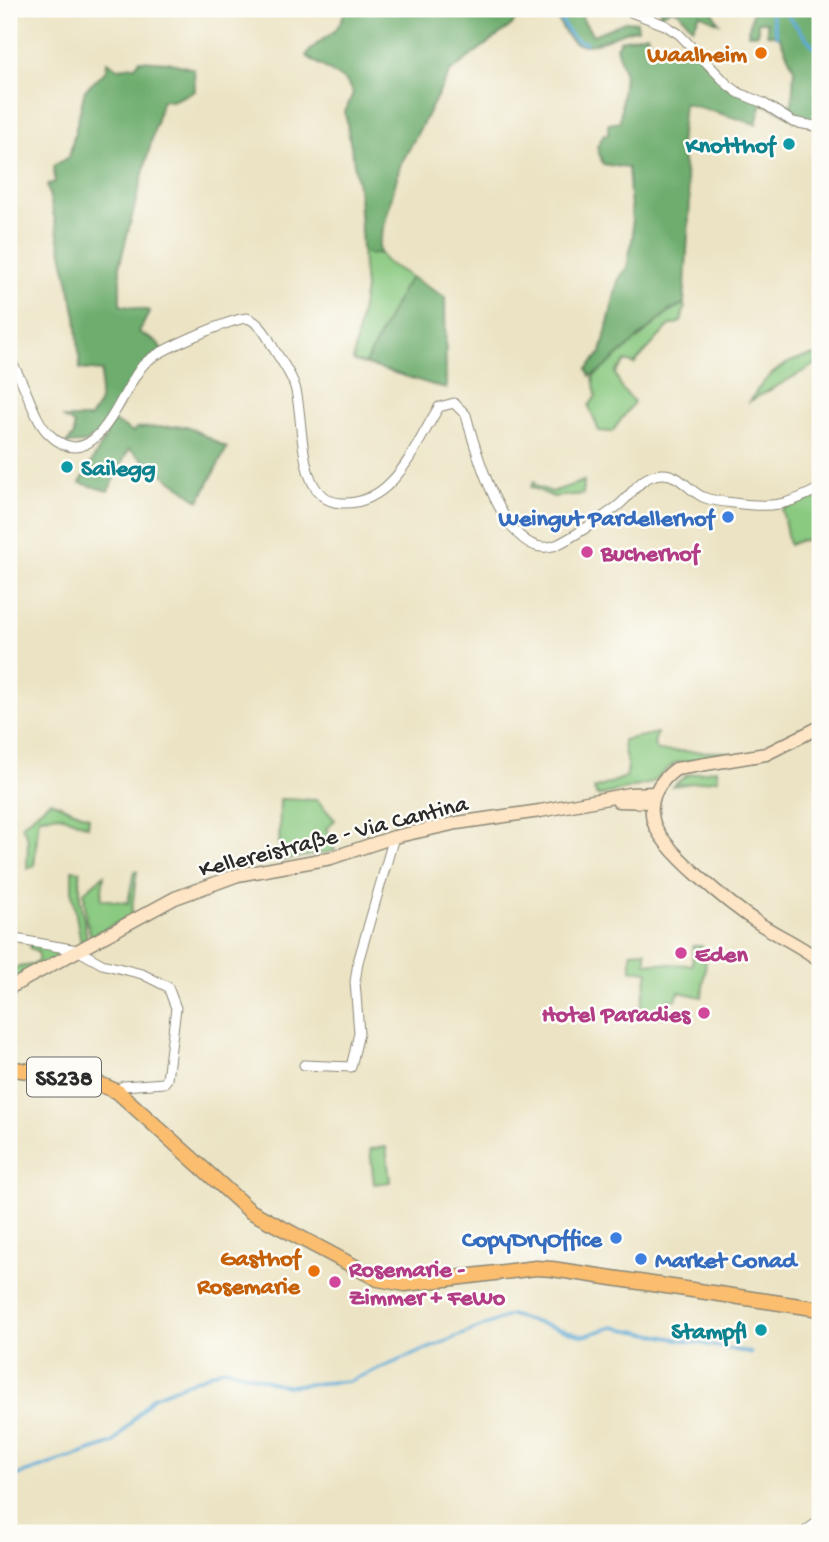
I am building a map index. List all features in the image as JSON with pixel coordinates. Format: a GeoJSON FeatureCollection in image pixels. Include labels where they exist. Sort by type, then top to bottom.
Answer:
{"type":"FeatureCollection","features":[{"type":"Feature","properties":{"kind":"main road","name":"SS238"},"geometry":{"type":"LineString","coordinates":[[9,1068],[95,1082],[118,1092],[250,1211],[378,1279],[405,1284],[536,1268],[552,1269],[820,1309]]}},
{"type":"Feature","properties":{"kind":"street"},"geometry":{"type":"LineString","coordinates":[[623,9],[670,28],[739,93],[763,103],[793,122],[820,127]]}},
{"type":"Feature","properties":{"kind":"street"},"geometry":{"type":"LineString","coordinates":[[9,359],[20,373],[43,428],[54,439],[74,446],[101,433],[116,414],[145,362],[214,329],[247,318],[263,330],[293,382],[307,468],[313,485],[324,497],[331,502],[349,503],[374,497],[406,463],[439,407],[454,404],[467,415],[505,519],[524,540],[541,547],[555,546],[623,502],[640,482],[662,474],[671,475],[702,497],[769,507],[789,503],[820,488]]}},
{"type":"Feature","properties":{"kind":"street"},"geometry":{"type":"LineString","coordinates":[[820,727],[766,754],[676,769],[666,776],[653,797],[653,821],[677,856],[759,923],[820,961]]}},
{"type":"Feature","properties":{"kind":"street","name":"Kellereistraße - Via Cantina"},"geometry":{"type":"LineString","coordinates":[[9,988],[198,888],[238,875],[331,858],[394,837],[457,823],[605,800],[653,797]]}},
{"type":"Feature","properties":{"kind":"street"},"geometry":{"type":"LineString","coordinates":[[304,1065],[351,1067],[359,1033],[355,982],[358,962],[394,837]]}},
{"type":"Feature","properties":{"kind":"street"},"geometry":{"type":"LineString","coordinates":[[9,939],[78,950],[102,964],[157,980],[168,987],[173,996],[176,1018],[167,1079],[164,1083],[123,1086],[118,1092]]}},
{"type":"Feature","properties":{"kind":"street"},"geometry":{"type":"LineString","coordinates":[[803,1533],[820,1520]]}},
{"type":"Feature","properties":{"kind":"green space"},"geometry":{"type":"Polygon","coordinates":[[[345,9],[521,9],[513,24],[450,72],[400,166],[379,245],[380,253],[369,254],[362,250],[359,192],[345,112],[353,93],[346,81],[306,56],[338,26],[345,9]]]}},
{"type":"Feature","properties":{"kind":"green space"},"geometry":{"type":"Polygon","coordinates":[[[550,9],[585,9],[582,18],[593,35],[627,21],[637,22],[638,29],[594,44],[578,44],[571,40],[550,9]]]}},
{"type":"Feature","properties":{"kind":"green space"},"geometry":{"type":"Polygon","coordinates":[[[661,9],[672,9],[659,16],[661,9]]]}},
{"type":"Feature","properties":{"kind":"green space"},"geometry":{"type":"Polygon","coordinates":[[[672,9],[711,9],[719,23],[700,14],[693,28],[678,11],[672,9]]]}},
{"type":"Feature","properties":{"kind":"green space"},"geometry":{"type":"Polygon","coordinates":[[[753,9],[820,9],[820,127],[809,125],[762,103],[756,124],[684,103],[680,145],[690,199],[684,304],[669,311],[599,372],[590,376],[587,369],[601,353],[618,281],[627,267],[633,235],[628,168],[603,164],[597,147],[604,134],[608,135],[608,124],[620,122],[624,72],[616,47],[621,40],[647,34],[649,41],[687,51],[688,44],[733,86],[758,99],[792,105],[794,69],[779,36],[767,34],[767,22],[758,22],[758,34],[748,34],[753,9]]]}},
{"type":"Feature","properties":{"kind":"green space"},"geometry":{"type":"Polygon","coordinates":[[[140,60],[168,62],[194,69],[195,91],[172,101],[162,100],[120,263],[120,305],[150,311],[139,332],[158,343],[163,352],[151,358],[111,420],[133,432],[136,428],[187,426],[227,448],[199,501],[129,449],[108,491],[80,483],[107,435],[101,433],[85,443],[66,444],[74,435],[74,424],[64,418],[90,418],[99,404],[102,371],[80,369],[76,316],[47,185],[55,182],[53,166],[69,157],[85,90],[106,71],[107,62],[118,68],[135,66],[140,60]]]}},
{"type":"Feature","properties":{"kind":"green space"},"geometry":{"type":"Polygon","coordinates":[[[362,250],[369,254],[380,253],[386,262],[411,277],[365,364],[353,361],[365,289],[362,250]]]}},
{"type":"Feature","properties":{"kind":"green space"},"geometry":{"type":"Polygon","coordinates":[[[411,277],[445,297],[446,389],[365,364],[411,277]]]}},
{"type":"Feature","properties":{"kind":"green space"},"geometry":{"type":"Polygon","coordinates":[[[680,303],[685,307],[681,322],[669,326],[634,364],[626,361],[615,373],[622,389],[634,402],[612,432],[599,431],[589,406],[596,396],[593,377],[680,303]]]}},
{"type":"Feature","properties":{"kind":"green space"},"geometry":{"type":"Polygon","coordinates":[[[820,355],[820,362],[750,401],[763,383],[779,368],[798,359],[820,355]]]}},
{"type":"Feature","properties":{"kind":"green space"},"geometry":{"type":"Polygon","coordinates":[[[584,481],[583,494],[553,497],[531,487],[534,482],[535,486],[552,492],[584,481]]]}},
{"type":"Feature","properties":{"kind":"green space"},"geometry":{"type":"Polygon","coordinates":[[[819,496],[820,541],[801,540],[789,545],[782,509],[819,496]]]}},
{"type":"Feature","properties":{"kind":"green space"},"geometry":{"type":"Polygon","coordinates":[[[657,733],[654,744],[657,751],[727,752],[727,756],[675,763],[651,783],[597,796],[594,789],[626,777],[628,768],[623,740],[657,733]]]}},
{"type":"Feature","properties":{"kind":"green space"},"geometry":{"type":"Polygon","coordinates":[[[717,769],[718,779],[673,786],[687,775],[717,769]]]}},
{"type":"Feature","properties":{"kind":"green space"},"geometry":{"type":"Polygon","coordinates":[[[280,799],[317,800],[335,820],[326,829],[335,851],[279,861],[280,799]]]}},
{"type":"Feature","properties":{"kind":"green space"},"geometry":{"type":"Polygon","coordinates":[[[50,801],[89,817],[88,826],[60,815],[39,817],[34,866],[27,869],[28,840],[22,825],[50,801]]]}},
{"type":"Feature","properties":{"kind":"green space"},"geometry":{"type":"Polygon","coordinates":[[[72,870],[80,871],[80,899],[88,945],[82,948],[72,893],[72,870]]]}},
{"type":"Feature","properties":{"kind":"green space"},"geometry":{"type":"Polygon","coordinates":[[[134,871],[137,871],[131,916],[91,936],[86,920],[84,892],[104,875],[101,899],[128,903],[134,871]]]}},
{"type":"Feature","properties":{"kind":"green space"},"geometry":{"type":"Polygon","coordinates":[[[32,942],[77,950],[17,984],[10,968],[33,965],[38,961],[38,952],[30,948],[32,942]]]}},
{"type":"Feature","properties":{"kind":"green space"},"geometry":{"type":"Polygon","coordinates":[[[693,946],[702,946],[706,960],[702,997],[679,992],[676,1000],[668,999],[665,1017],[640,1013],[648,972],[631,970],[631,952],[646,951],[646,963],[692,965],[693,946]]]}},
{"type":"Feature","properties":{"kind":"green space"},"geometry":{"type":"Polygon","coordinates":[[[386,1147],[390,1182],[374,1184],[370,1149],[386,1147]]]}},
{"type":"Feature","properties":{"kind":"waterway"},"geometry":{"type":"LineString","coordinates":[[553,9],[570,34],[586,43]]}},
{"type":"Feature","properties":{"kind":"waterway"},"geometry":{"type":"LineString","coordinates":[[770,9],[777,36]]}},
{"type":"Feature","properties":{"kind":"waterway"},"geometry":{"type":"LineString","coordinates":[[782,9],[820,54]]}},
{"type":"Feature","properties":{"kind":"waterway"},"geometry":{"type":"LineString","coordinates":[[9,1478],[113,1443],[153,1397],[225,1368],[286,1386],[349,1381],[510,1315],[584,1336],[613,1327],[751,1353]]}},
{"type":"Feature","properties":{"kind":"place","name":"Waalheim"},"geometry":{"type":"Point","coordinates":[761,53]}},
{"type":"Feature","properties":{"kind":"place","name":"Knotthof"},"geometry":{"type":"Point","coordinates":[789,144]}},
{"type":"Feature","properties":{"kind":"place","name":"Sailegg"},"geometry":{"type":"Point","coordinates":[67,467]}},
{"type":"Feature","properties":{"kind":"place","name":"Weingut Pardellerhof"},"geometry":{"type":"Point","coordinates":[728,517]}},
{"type":"Feature","properties":{"kind":"place","name":"Bucherhof"},"geometry":{"type":"Point","coordinates":[587,552]}},
{"type":"Feature","properties":{"kind":"place","name":"Eden"},"geometry":{"type":"Point","coordinates":[681,953]}},
{"type":"Feature","properties":{"kind":"place","name":"Hotel Paradies"},"geometry":{"type":"Point","coordinates":[704,1013]}},
{"type":"Feature","properties":{"kind":"place","name":"CopyDryOffice"},"geometry":{"type":"Point","coordinates":[616,1238]}},
{"type":"Feature","properties":{"kind":"place","name":"Market Conad"},"geometry":{"type":"Point","coordinates":[641,1259]}},
{"type":"Feature","properties":{"kind":"place","name":"Gasthof Rosemarie"},"geometry":{"type":"Point","coordinates":[314,1271]}},
{"type":"Feature","properties":{"kind":"place","name":"Rosemarie - Zimmer + FeWo"},"geometry":{"type":"Point","coordinates":[335,1282]}},
{"type":"Feature","properties":{"kind":"place","name":"Stampfl"},"geometry":{"type":"Point","coordinates":[761,1330]}}]}
